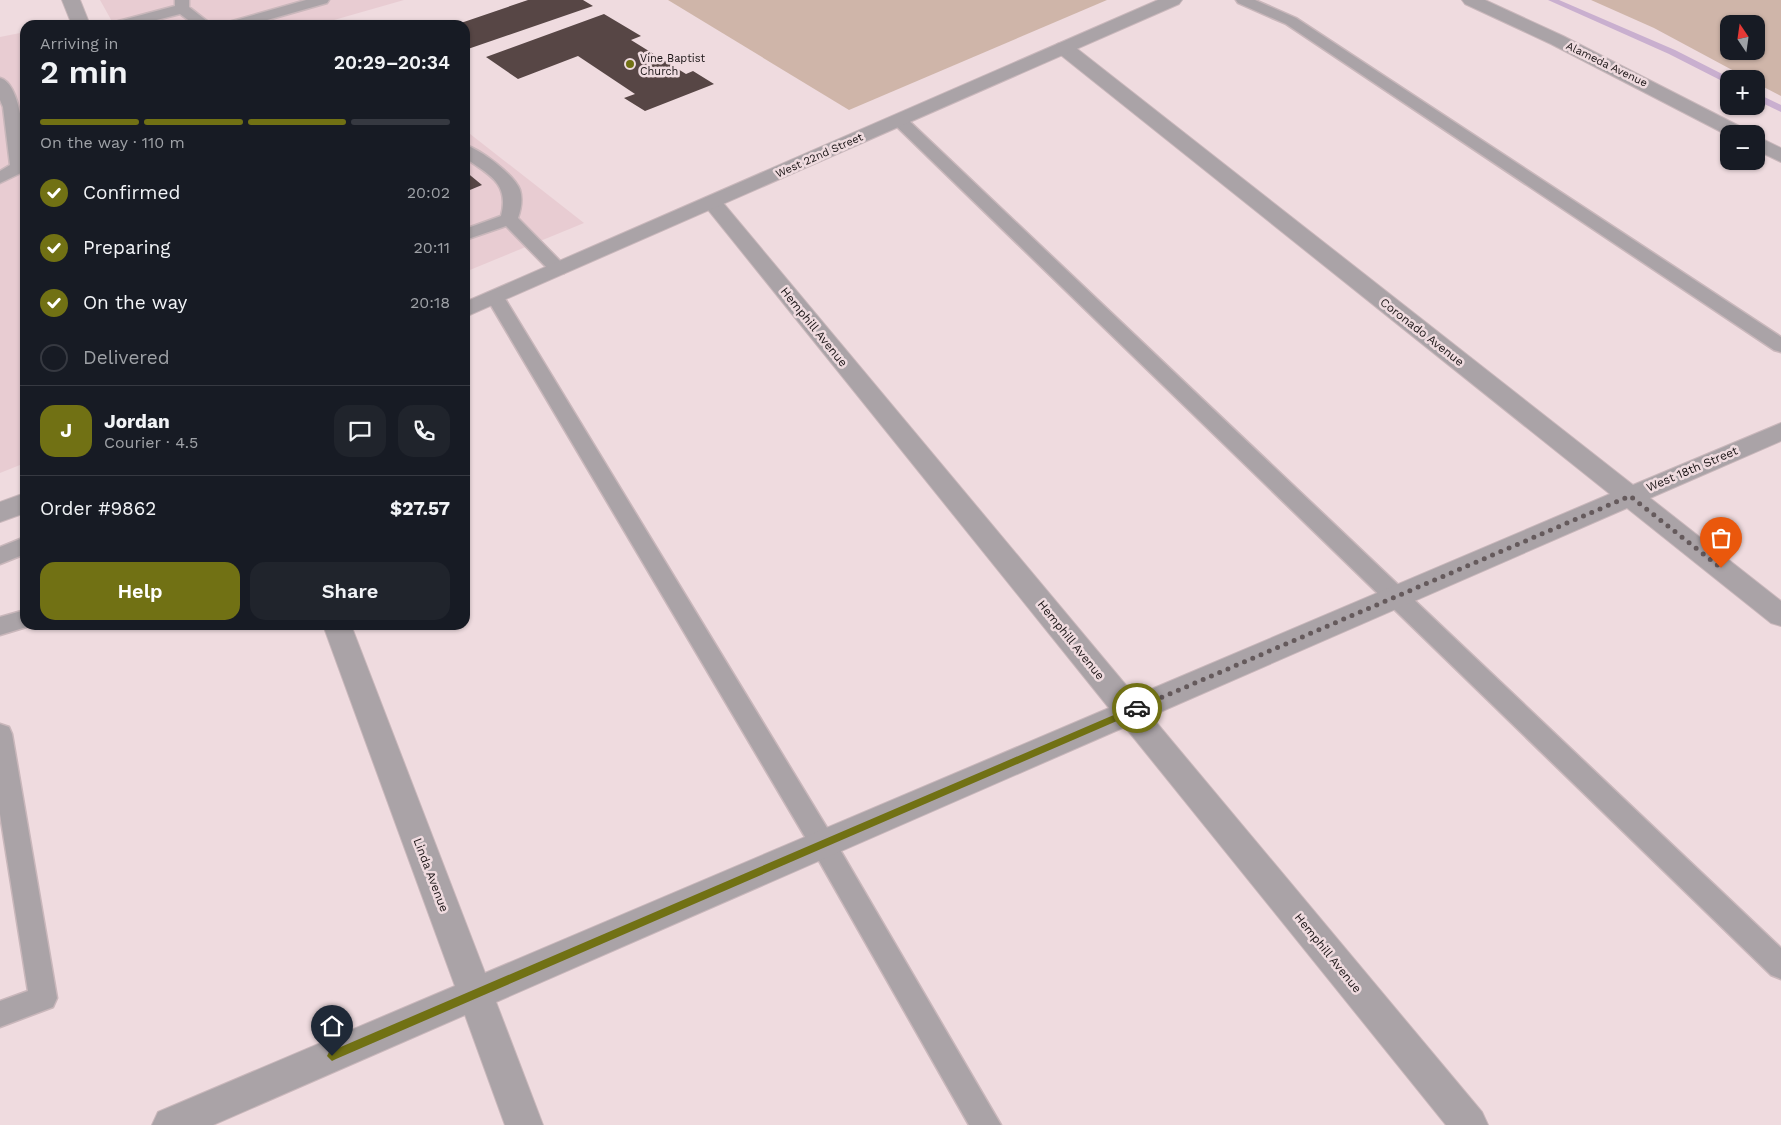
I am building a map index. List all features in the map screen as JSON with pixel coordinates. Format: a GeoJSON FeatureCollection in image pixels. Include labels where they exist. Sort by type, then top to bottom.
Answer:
{"type":"FeatureCollection","features":[{"type":"Feature","properties":{"kind":"street"},"geometry":{"type":"LineString","coordinates":[[71,0],[79,20]]}},
{"type":"Feature","properties":{"kind":"street","name":"West 22nd Street"},"geometry":{"type":"LineString","coordinates":[[470,308],[1173,0]]}},
{"type":"Feature","properties":{"kind":"street","name":"Alameda Avenue"},"geometry":{"type":"LineString","coordinates":[[1471,0],[1593,57],[1723,125]]}},
{"type":"Feature","properties":{"kind":"street","name":"Coronado Avenue"},"geometry":{"type":"LineString","coordinates":[[1064,48],[1781,616]]}},
{"type":"Feature","properties":{"kind":"street"},"geometry":{"type":"LineString","coordinates":[[1765,147],[1781,156]]}},
{"type":"Feature","properties":{"kind":"street","name":"Hemphill Avenue"},"geometry":{"type":"LineString","coordinates":[[712,202],[1469,1125]]}},
{"type":"Feature","properties":{"kind":"street","name":"West 18th Street"},"geometry":{"type":"LineString","coordinates":[[171,1125],[1781,431]]}},
{"type":"Feature","properties":{"kind":"street"},"geometry":{"type":"LineString","coordinates":[[0,513],[20,504]]}},
{"type":"Feature","properties":{"kind":"street","name":"Linda Avenue"},"geometry":{"type":"LineString","coordinates":[[339,630],[524,1125]]}},
{"type":"Feature","properties":{"kind":"lane"},"geometry":{"type":"LineString","coordinates":[[252,20],[322,0]]}},
{"type":"Feature","properties":{"kind":"lane"},"geometry":{"type":"LineString","coordinates":[[1243,0],[1291,21],[1781,346]]}},
{"type":"Feature","properties":{"kind":"lane"},"geometry":{"type":"LineString","coordinates":[[136,20],[182,5],[200,20]]}},
{"type":"Feature","properties":{"kind":"lane"},"geometry":{"type":"LineString","coordinates":[[0,83],[18,105],[19,167],[0,178]]}},
{"type":"Feature","properties":{"kind":"lane"},"geometry":{"type":"LineString","coordinates":[[899,120],[1781,966]]}},
{"type":"Feature","properties":{"kind":"lane"},"geometry":{"type":"LineString","coordinates":[[470,154],[496,173],[512,189],[514,202],[509,219]]}},
{"type":"Feature","properties":{"kind":"lane"},"geometry":{"type":"LineString","coordinates":[[470,232],[509,219]]}},
{"type":"Feature","properties":{"kind":"lane"},"geometry":{"type":"LineString","coordinates":[[509,219],[558,269]]}},
{"type":"Feature","properties":{"kind":"lane"},"geometry":{"type":"LineString","coordinates":[[495,297],[823,844],[986,1125]]}},
{"type":"Feature","properties":{"kind":"lane"},"geometry":{"type":"LineString","coordinates":[[0,556],[20,547]]}},
{"type":"Feature","properties":{"kind":"lane"},"geometry":{"type":"LineString","coordinates":[[0,626],[20,620]]}},
{"type":"Feature","properties":{"kind":"lane"},"geometry":{"type":"LineString","coordinates":[[0,734],[43,998],[0,1014]]}},
{"type":"Feature","properties":{"kind":"shaded area"},"geometry":{"type":"Polygon","coordinates":[[[100,0],[404,0],[334,20],[111,20],[100,0]]]}},
{"type":"Feature","properties":{"kind":"shaded area"},"geometry":{"type":"Polygon","coordinates":[[[668,0],[1107,0],[849,110],[668,0]]]}},
{"type":"Feature","properties":{"kind":"shaded area"},"geometry":{"type":"Polygon","coordinates":[[[1591,0],[1781,0],[1781,96],[1765,88],[1765,70],[1732,70],[1654,28],[1591,0]]]}},
{"type":"Feature","properties":{"kind":"shaded area"},"geometry":{"type":"Polygon","coordinates":[[[20,33],[20,465],[0,473],[0,37],[20,33]]]}},
{"type":"Feature","properties":{"kind":"shaded area"},"geometry":{"type":"Polygon","coordinates":[[[470,134],[584,223],[470,270],[470,134]]]}},
{"type":"Feature","properties":{"kind":"building"},"geometry":{"type":"Polygon","coordinates":[[[528,0],[583,0],[593,6],[470,48],[470,20],[528,0]]]}},
{"type":"Feature","properties":{"kind":"building","name":"Vine Baptist Church"},"geometry":{"type":"Polygon","coordinates":[[[604,14],[641,36],[631,40],[686,74],[693,71],[714,84],[645,111],[624,98],[635,94],[578,56],[518,79],[486,57],[604,14]]]}},
{"type":"Feature","properties":{"kind":"building"},"geometry":{"type":"Polygon","coordinates":[[[470,175],[482,185],[470,190],[470,175]]]}},
{"type":"Feature","properties":{"kind":"waterway"},"geometry":{"type":"LineString","coordinates":[[1552,0],[1672,52],[1720,76]]}},
{"type":"Feature","properties":{"kind":"waterway"},"geometry":{"type":"LineString","coordinates":[[1765,101],[1781,109]]}},
{"type":"Feature","properties":{"kind":"way so far"},"geometry":{"type":"LineString","coordinates":[[1137,708],[1630,496],[1721,568]]}},
{"type":"Feature","properties":{"kind":"place","name":"Vine Baptist Church"},"geometry":{"type":"Point","coordinates":[630,64]}},
{"type":"Feature","properties":{"kind":"route"},"geometry":{"type":"LineString","coordinates":[[332,1056],[1137,708]]}}]}
